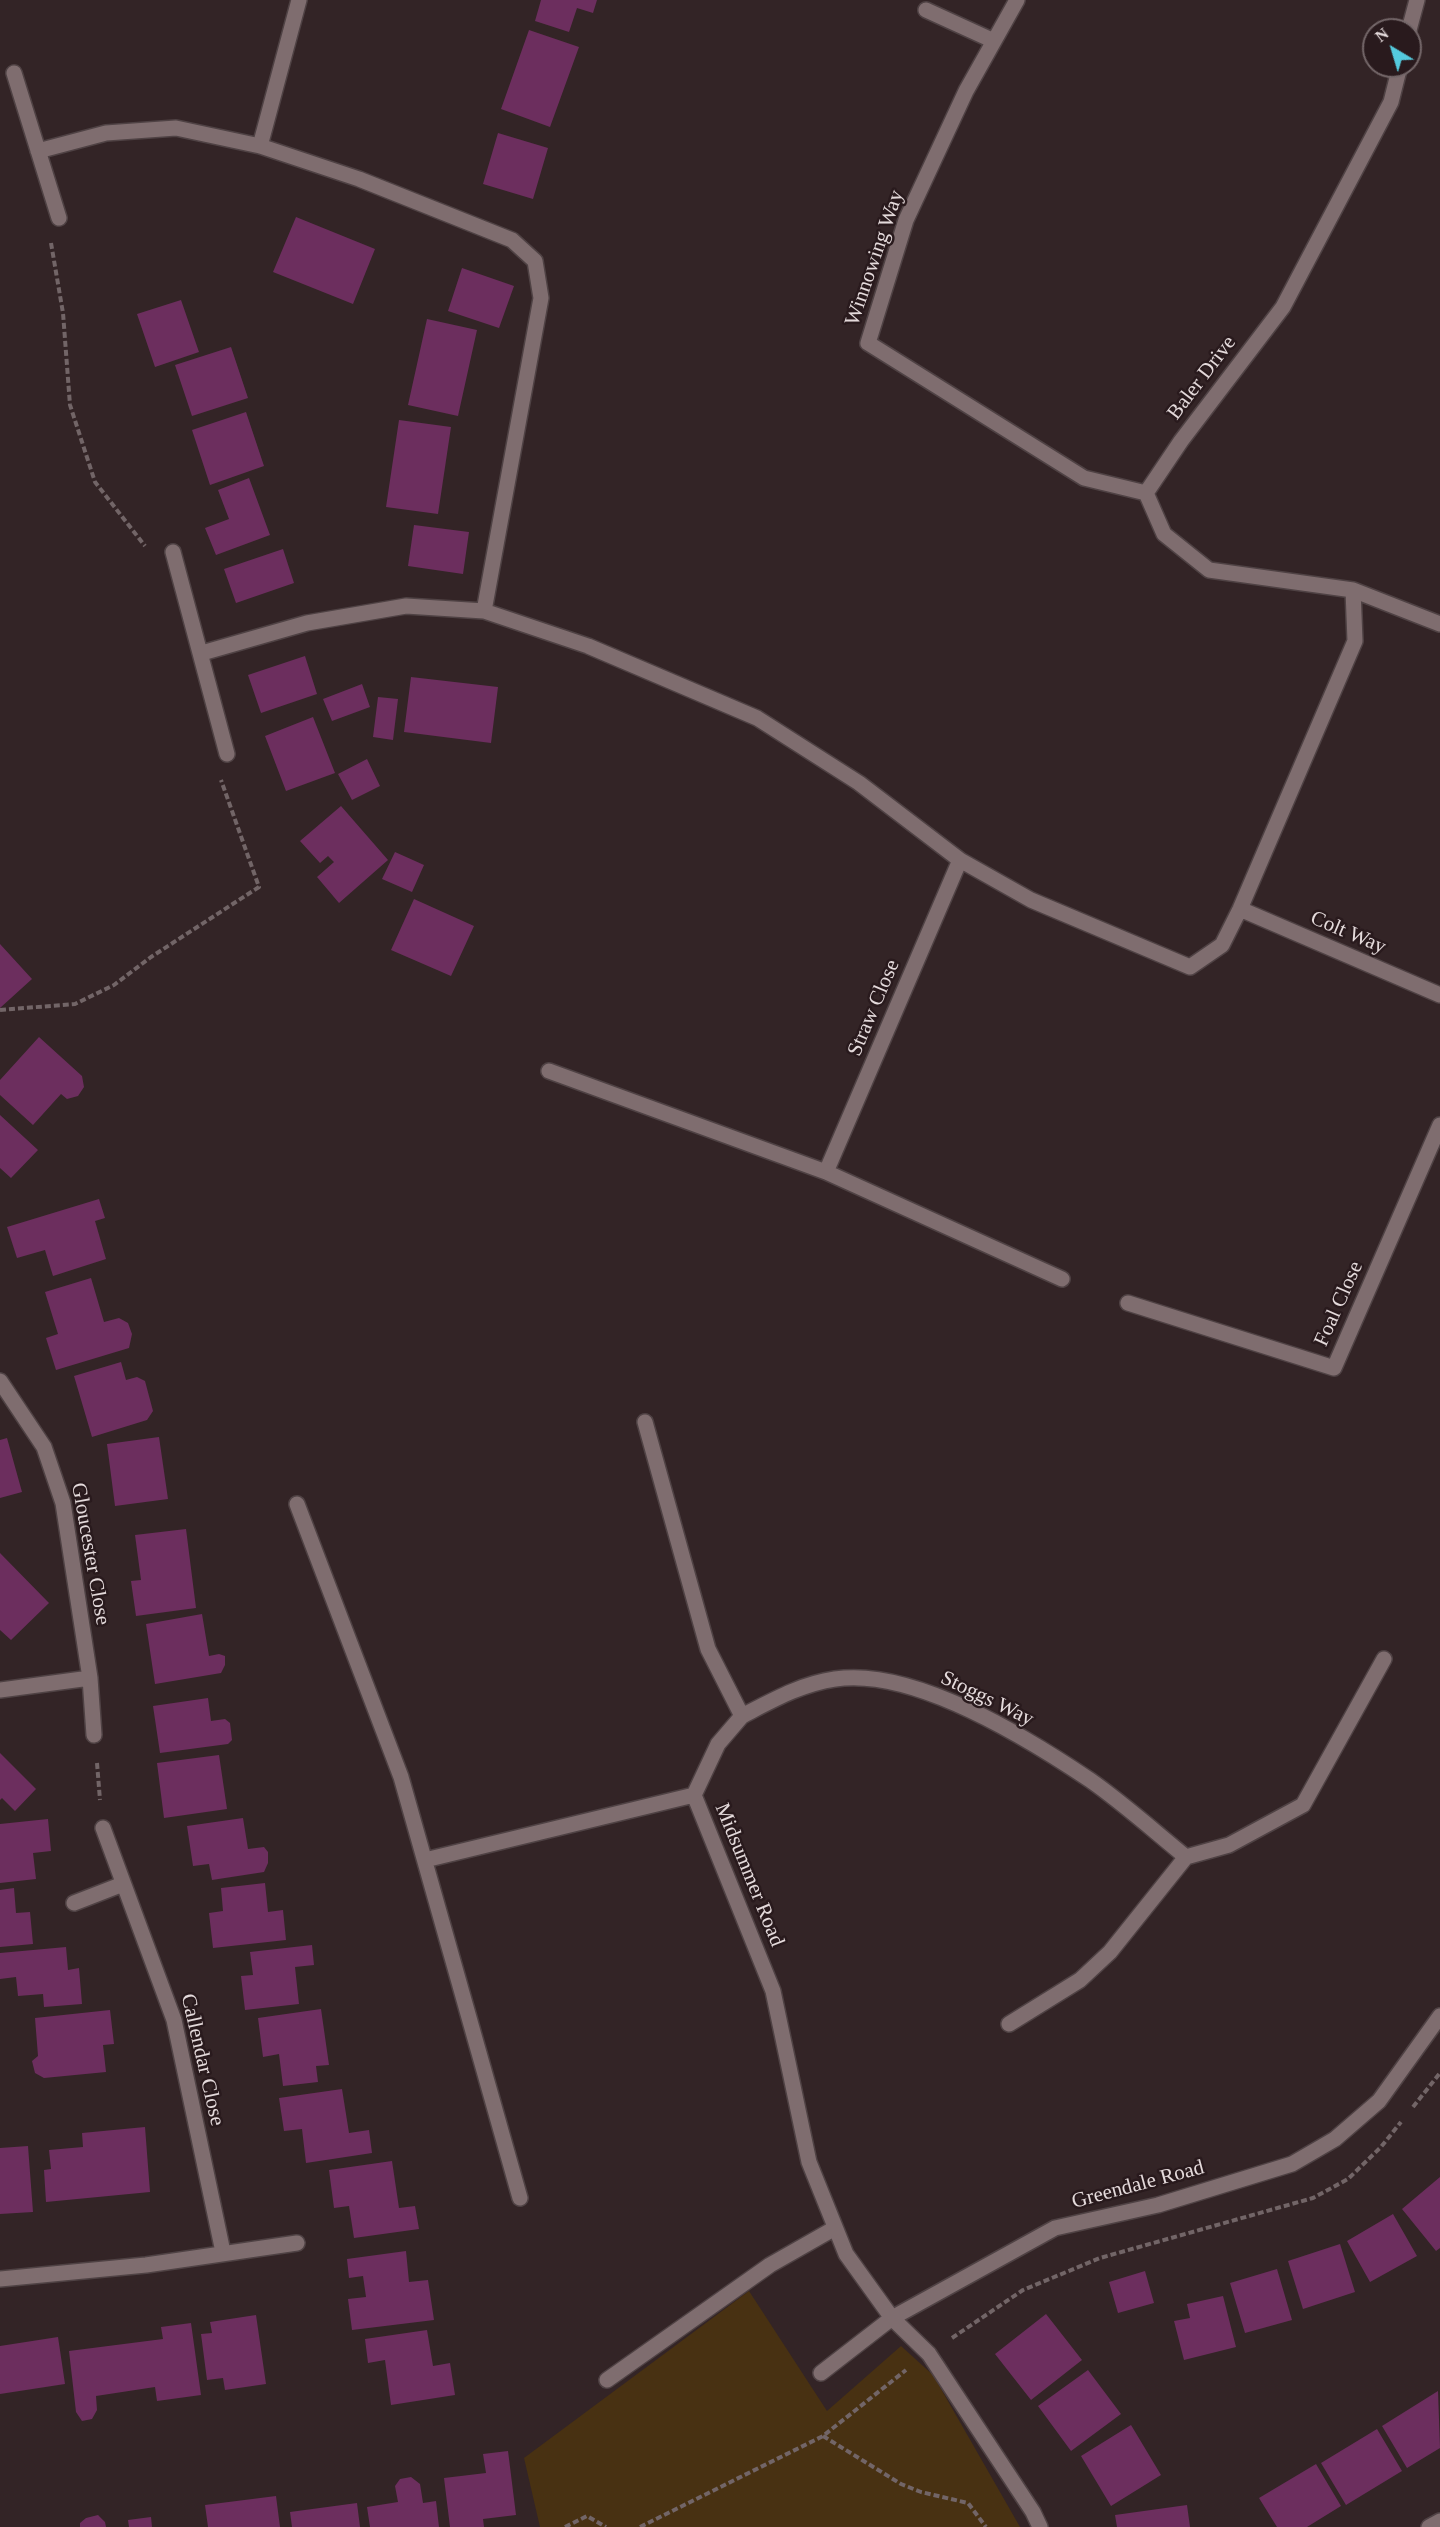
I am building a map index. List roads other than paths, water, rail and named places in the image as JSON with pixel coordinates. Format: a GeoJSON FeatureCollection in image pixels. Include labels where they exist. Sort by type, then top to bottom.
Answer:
{"type":"FeatureCollection","features":[{"type":"Feature","properties":{"kind":"street"},"geometry":{"type":"LineString","coordinates":[[260,146],[299,0]]}},
{"type":"Feature","properties":{"kind":"street","name":"Winnowing Way"},"geometry":{"type":"LineString","coordinates":[[1017,0],[966,91],[906,220],[868,344],[1084,478],[1146,493]]}},
{"type":"Feature","properties":{"kind":"street"},"geometry":{"type":"LineString","coordinates":[[1412,18],[1417,0]]}},
{"type":"Feature","properties":{"kind":"street"},"geometry":{"type":"LineString","coordinates":[[926,10],[994,41]]}},
{"type":"Feature","properties":{"kind":"street"},"geometry":{"type":"LineString","coordinates":[[14,73],[59,218]]}},
{"type":"Feature","properties":{"kind":"street","name":"Baler Drive"},"geometry":{"type":"LineString","coordinates":[[1146,493],[1181,441],[1283,307],[1391,102],[1397,78]]}},
{"type":"Feature","properties":{"kind":"street"},"geometry":{"type":"LineString","coordinates":[[38,151],[106,133],[176,128],[260,146],[359,179],[512,240],[535,261],[541,298],[484,611]]}},
{"type":"Feature","properties":{"kind":"street"},"geometry":{"type":"LineString","coordinates":[[1146,493],[1164,534],[1209,570],[1353,590],[1440,624]]}},
{"type":"Feature","properties":{"kind":"street"},"geometry":{"type":"LineString","coordinates":[[173,552],[202,653],[227,754]]}},
{"type":"Feature","properties":{"kind":"street"},"geometry":{"type":"LineString","coordinates":[[202,653],[307,623],[406,606],[484,611],[588,646],[757,718],[860,783],[960,860],[1031,900],[1190,967],[1222,945],[1240,909],[1355,641],[1353,590]]}},
{"type":"Feature","properties":{"kind":"street","name":"Straw Close"},"geometry":{"type":"LineString","coordinates":[[826,1172],[960,860]]}},
{"type":"Feature","properties":{"kind":"street","name":"Colt Way"},"geometry":{"type":"LineString","coordinates":[[1240,909],[1440,995]]}},
{"type":"Feature","properties":{"kind":"street"},"geometry":{"type":"LineString","coordinates":[[549,1071],[826,1172],[1062,1279]]}},
{"type":"Feature","properties":{"kind":"street","name":"Foal Close"},"geometry":{"type":"LineString","coordinates":[[1128,1304],[1334,1368],[1440,1125]]}},
{"type":"Feature","properties":{"kind":"street","name":"Gloucester Close"},"geometry":{"type":"LineString","coordinates":[[0,1381],[45,1447],[63,1503],[90,1678],[94,1735]]}},
{"type":"Feature","properties":{"kind":"street"},"geometry":{"type":"LineString","coordinates":[[645,1422],[708,1649],[742,1716]]}},
{"type":"Feature","properties":{"kind":"street"},"geometry":{"type":"LineString","coordinates":[[297,1504],[401,1777],[451,1945],[520,2198]]}},
{"type":"Feature","properties":{"kind":"street"},"geometry":{"type":"LineString","coordinates":[[1009,2024],[1080,1980],[1110,1952],[1186,1857],[1229,1845],[1303,1805],[1384,1659]]}},
{"type":"Feature","properties":{"kind":"street"},"geometry":{"type":"LineString","coordinates":[[0,1690],[90,1678]]}},
{"type":"Feature","properties":{"kind":"street","name":"Stoggs Way"},"geometry":{"type":"LineString","coordinates":[[742,1716],[800,1687],[837,1678],[885,1679],[928,1692],[999,1725],[1090,1780],[1186,1857]]}},
{"type":"Feature","properties":{"kind":"street","name":"Midsummer Road"},"geometry":{"type":"LineString","coordinates":[[742,1716],[718,1744],[694,1795],[773,1991],[809,2162],[846,2254],[892,2318],[929,2354],[1033,2512],[1040,2527]]}},
{"type":"Feature","properties":{"kind":"street"},"geometry":{"type":"LineString","coordinates":[[425,1860],[694,1795]]}},
{"type":"Feature","properties":{"kind":"street","name":"Callendar Close"},"geometry":{"type":"LineString","coordinates":[[103,1828],[147,1941],[174,2020],[223,2252]]}},
{"type":"Feature","properties":{"kind":"street"},"geometry":{"type":"LineString","coordinates":[[74,1904],[123,1884]]}},
{"type":"Feature","properties":{"kind":"street","name":"Greendale Road"},"geometry":{"type":"LineString","coordinates":[[821,2373],[892,2318],[1055,2228],[1158,2205],[1292,2164],[1335,2139],[1378,2101],[1440,2016]]}},
{"type":"Feature","properties":{"kind":"street"},"geometry":{"type":"LineString","coordinates":[[607,2380],[770,2265],[835,2228]]}},
{"type":"Feature","properties":{"kind":"street"},"geometry":{"type":"LineString","coordinates":[[0,2279],[146,2265],[297,2243]]}},
{"type":"Feature","properties":{"kind":"street"},"geometry":{"type":"LineString","coordinates":[[1429,2527],[1440,2521]]}}]}
